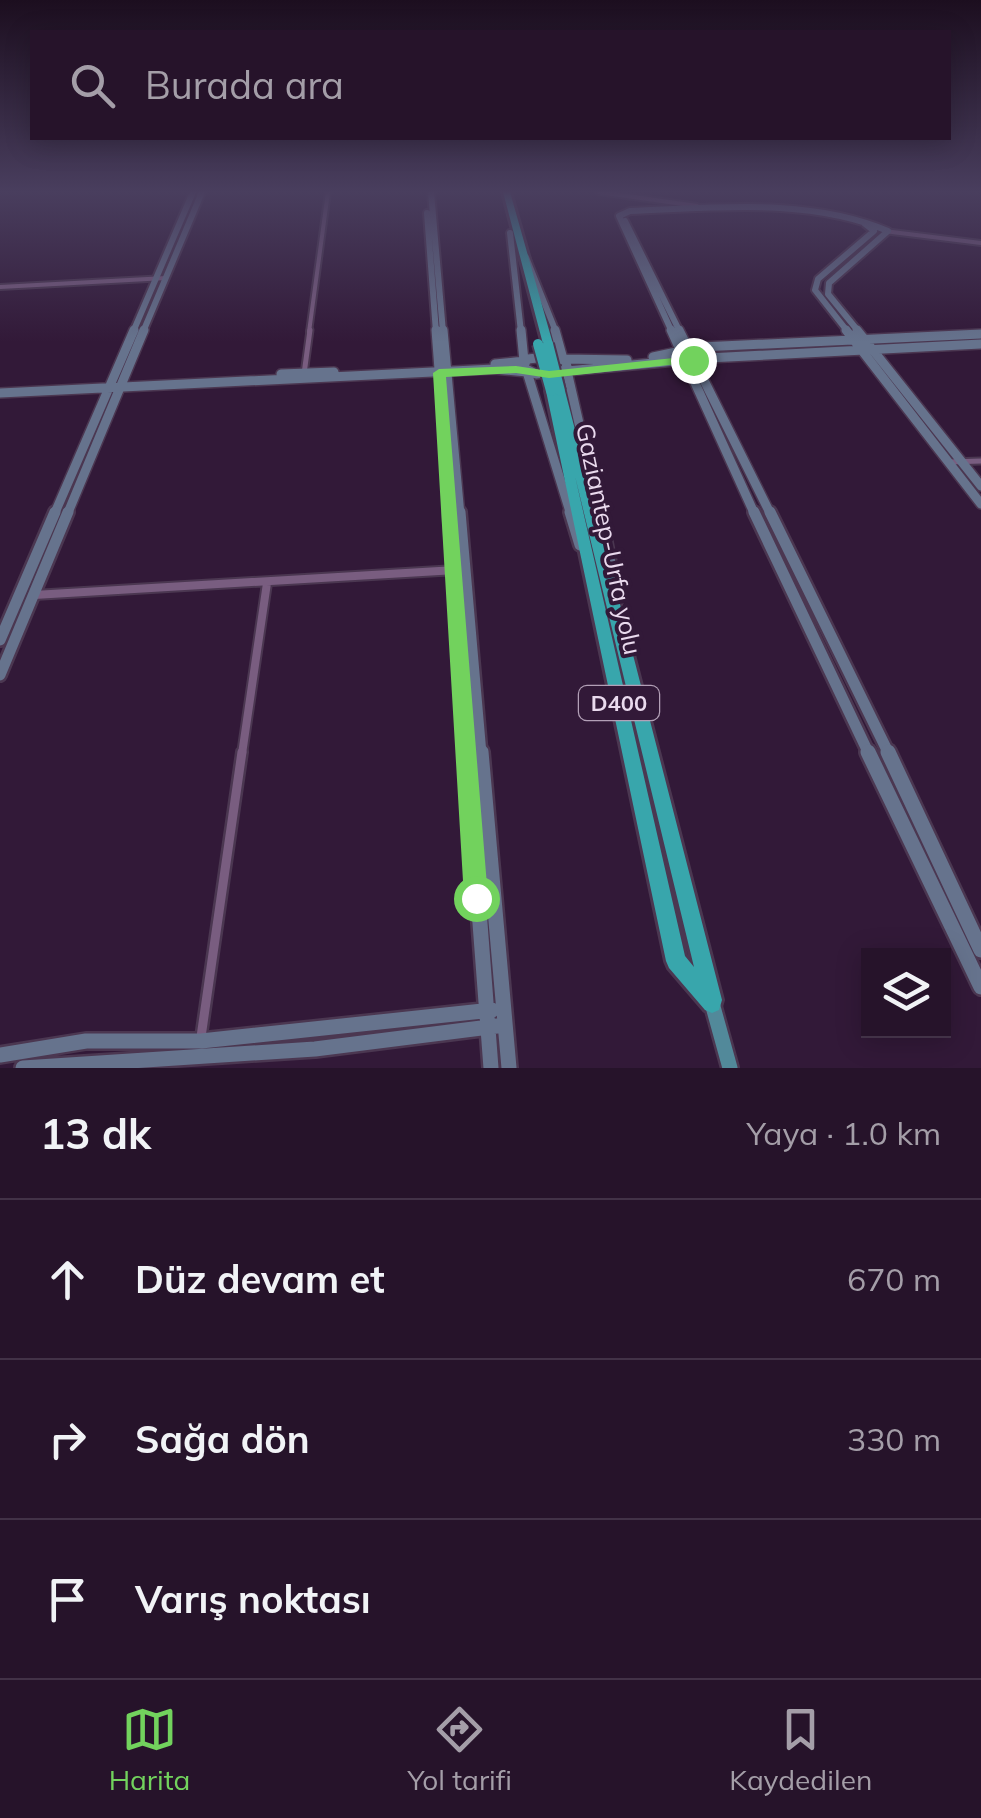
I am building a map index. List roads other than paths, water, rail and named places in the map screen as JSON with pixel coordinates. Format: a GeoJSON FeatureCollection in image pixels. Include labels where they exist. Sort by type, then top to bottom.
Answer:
{"type":"FeatureCollection","features":[{"type":"Feature","properties":{"kind":"highway","name":"Gaziantep-Urfa yolu"},"geometry":{"type":"LineString","coordinates":[[513,242],[543,344]]}},
{"type":"Feature","properties":{"kind":"highway","name":"Gaziantep-Urfa yolu"},"geometry":{"type":"LineString","coordinates":[[519,242],[712,1002]]}},
{"type":"Feature","properties":{"kind":"highway","name":"Gaziantep-Urfa yolu"},"geometry":{"type":"LineString","coordinates":[[555,393],[676,960],[712,1002]]}},
{"type":"Feature","properties":{"kind":"main road","name":"Gaziantep-Urfa yolu"},"geometry":{"type":"LineString","coordinates":[[712,1002],[730,1068]]}},
{"type":"Feature","properties":{"kind":"street"},"geometry":{"type":"LineString","coordinates":[[161,278],[174,242]]}},
{"type":"Feature","properties":{"kind":"street"},"geometry":{"type":"LineString","coordinates":[[0,640],[178,242]]}},
{"type":"Feature","properties":{"kind":"street"},"geometry":{"type":"LineString","coordinates":[[304,376],[321,242]]}},
{"type":"Feature","properties":{"kind":"street"},"geometry":{"type":"LineString","coordinates":[[432,242],[496,1018],[509,1068]]}},
{"type":"Feature","properties":{"kind":"street"},"geometry":{"type":"LineString","coordinates":[[511,242],[526,367],[555,393],[567,371],[560,341],[522,250]]}},
{"type":"Feature","properties":{"kind":"street"},"geometry":{"type":"LineString","coordinates":[[630,242],[867,707],[981,950]]}},
{"type":"Feature","properties":{"kind":"street"},"geometry":{"type":"LineString","coordinates":[[634,242],[794,599],[981,988]]}},
{"type":"Feature","properties":{"kind":"street"},"geometry":{"type":"LineString","coordinates":[[852,340],[814,284],[860,242]]}},
{"type":"Feature","properties":{"kind":"street"},"geometry":{"type":"LineString","coordinates":[[876,242],[826,288],[981,504]]}},
{"type":"Feature","properties":{"kind":"street"},"geometry":{"type":"LineString","coordinates":[[0,287],[161,278]]}},
{"type":"Feature","properties":{"kind":"street"},"geometry":{"type":"LineString","coordinates":[[526,367],[567,371],[687,355],[981,334]]}},
{"type":"Feature","properties":{"kind":"street"},"geometry":{"type":"LineString","coordinates":[[0,390],[494,369],[563,359],[634,360],[852,340],[873,349],[981,486]]}},
{"type":"Feature","properties":{"kind":"street"},"geometry":{"type":"LineString","coordinates":[[521,344],[542,350],[556,347],[560,341]]}},
{"type":"Feature","properties":{"kind":"street"},"geometry":{"type":"LineString","coordinates":[[873,349],[981,344]]}},
{"type":"Feature","properties":{"kind":"street"},"geometry":{"type":"LineString","coordinates":[[0,675],[115,384]]}},
{"type":"Feature","properties":{"kind":"street"},"geometry":{"type":"LineString","coordinates":[[949,462],[981,461]]}},
{"type":"Feature","properties":{"kind":"street"},"geometry":{"type":"LineString","coordinates":[[18,597],[460,570]]}},
{"type":"Feature","properties":{"kind":"street"},"geometry":{"type":"LineString","coordinates":[[198,1055],[267,583]]}},
{"type":"Feature","properties":{"kind":"street"},"geometry":{"type":"LineString","coordinates":[[24,1068],[69,1060],[198,1055],[496,1018]]}},
{"type":"Feature","properties":{"kind":"street"},"geometry":{"type":"LineString","coordinates":[[491,1068],[496,1018]]}},
{"type":"Feature","properties":{"kind":"street"},"geometry":{"type":"LineString","coordinates":[[0,1055],[86,1042],[198,1055]]}}]}
